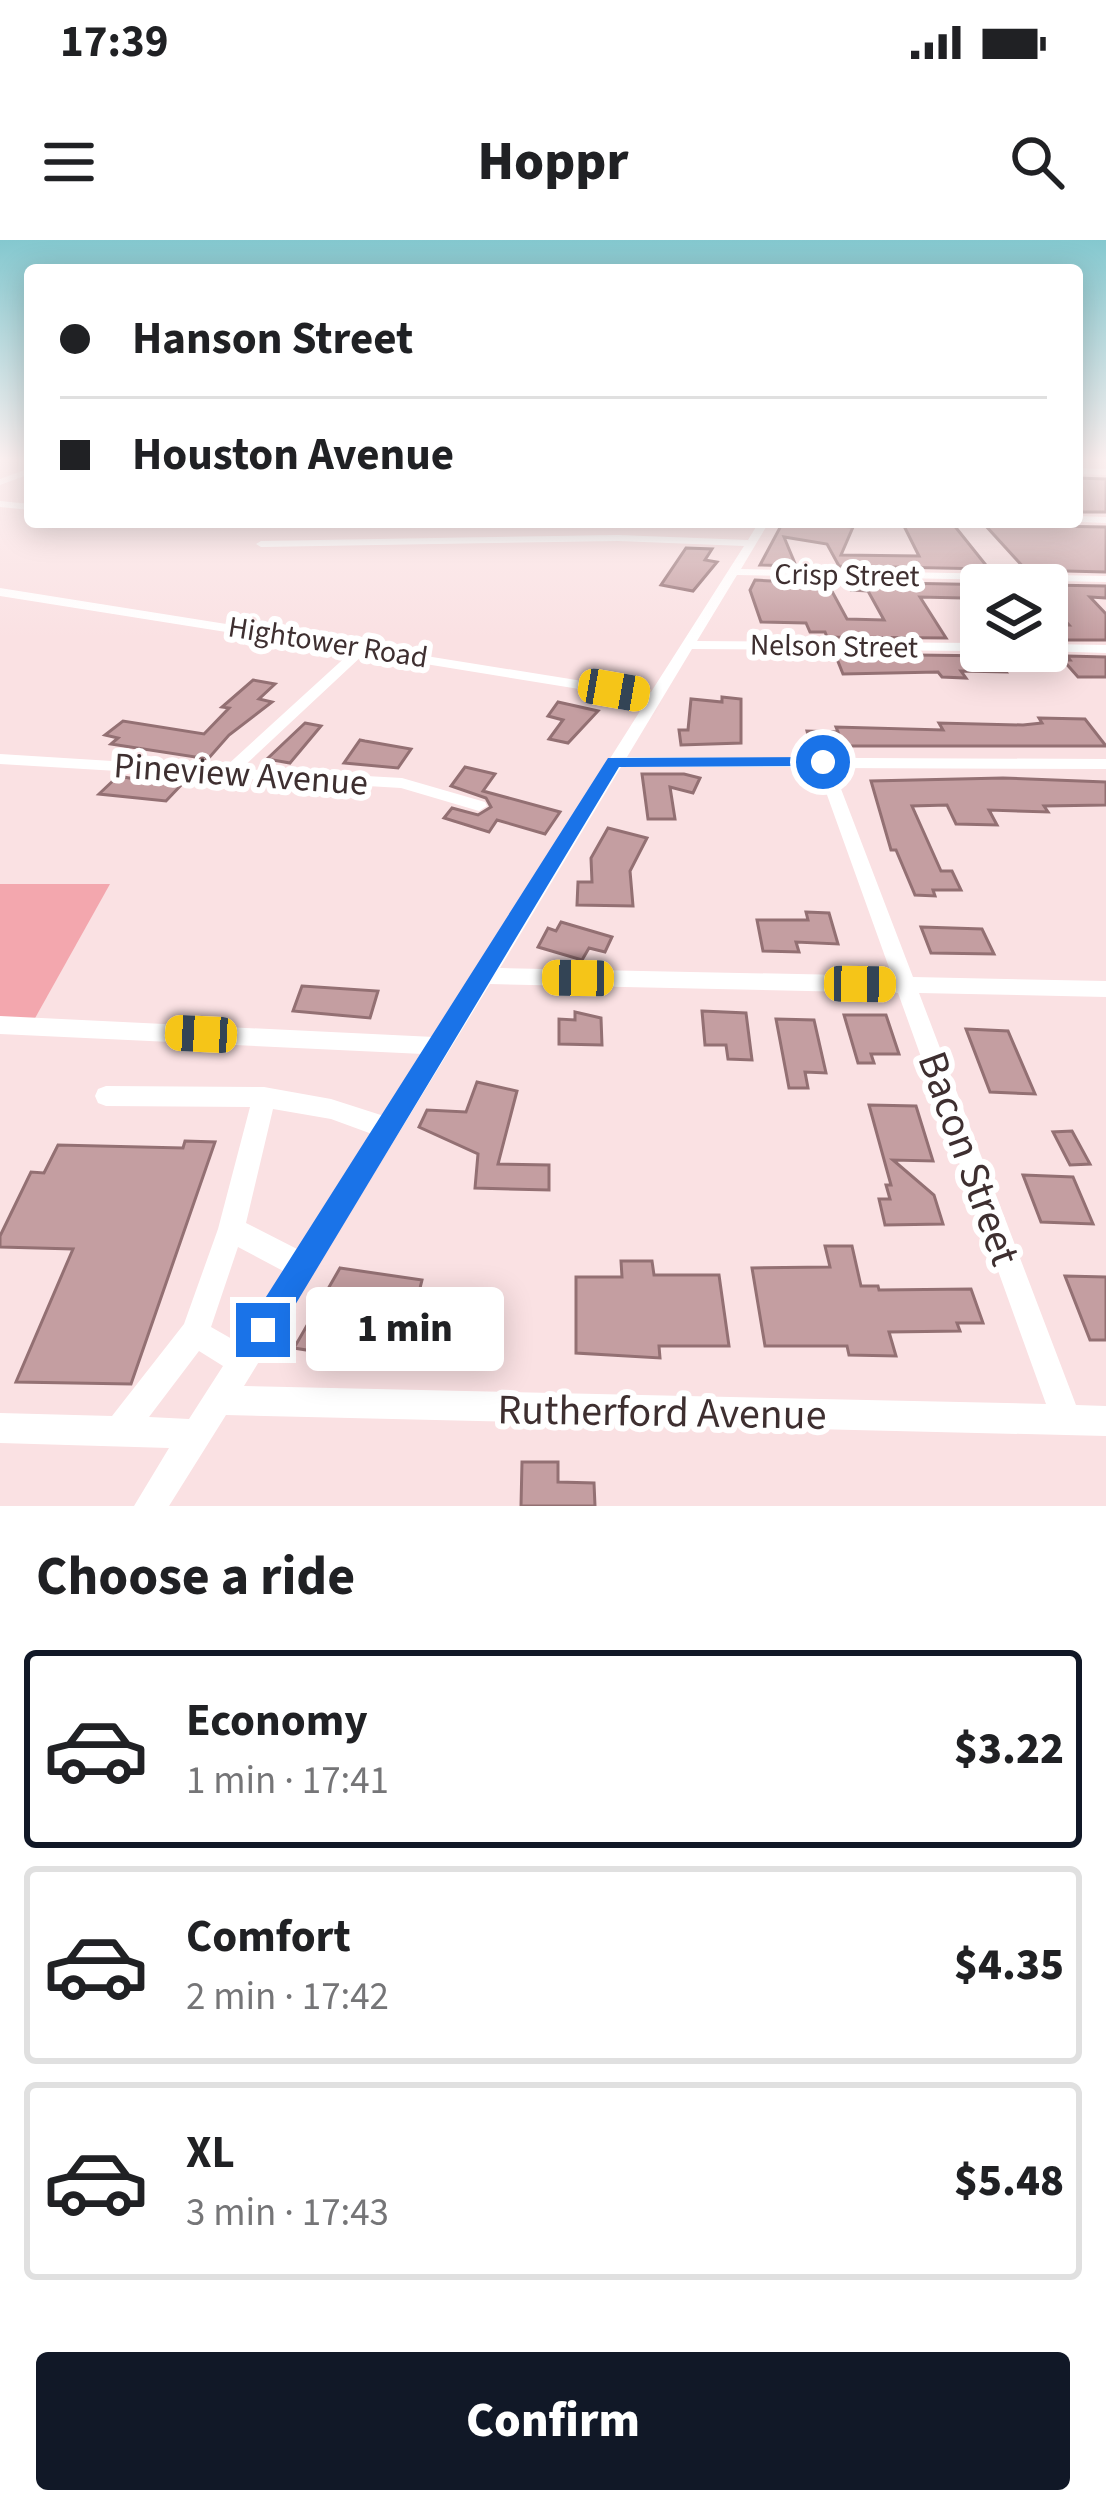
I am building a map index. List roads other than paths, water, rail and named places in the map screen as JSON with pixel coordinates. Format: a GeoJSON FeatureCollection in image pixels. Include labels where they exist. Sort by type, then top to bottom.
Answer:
{"type":"FeatureCollection","features":[{"type":"Feature","properties":{"kind":"street"},"geometry":{"type":"LineString","coordinates":[[333,542],[339,528]]}},
{"type":"Feature","properties":{"kind":"street"},"geometry":{"type":"LineString","coordinates":[[150,1506],[304,1267],[760,528]]}},
{"type":"Feature","properties":{"kind":"street"},"geometry":{"type":"LineString","coordinates":[[262,544],[618,538],[750,543]]}},
{"type":"Feature","properties":{"kind":"street","name":"Crisp Street"},"geometry":{"type":"LineString","coordinates":[[732,572],[1106,579]]}},
{"type":"Feature","properties":{"kind":"street","name":"Hightower Road"},"geometry":{"type":"LineString","coordinates":[[0,592],[364,646],[655,697]]}},
{"type":"Feature","properties":{"kind":"street","name":"Nelson Street"},"geometry":{"type":"LineString","coordinates":[[687,644],[960,647]]}},
{"type":"Feature","properties":{"kind":"street"},"geometry":{"type":"LineString","coordinates":[[229,771],[364,646]]}},
{"type":"Feature","properties":{"kind":"street"},"geometry":{"type":"LineString","coordinates":[[1068,648],[1106,649]]}},
{"type":"Feature","properties":{"kind":"street","name":"Pineview Avenue"},"geometry":{"type":"LineString","coordinates":[[0,759],[402,783],[478,806]]}},
{"type":"Feature","properties":{"kind":"street"},"geometry":{"type":"LineString","coordinates":[[614,762],[1106,764]]}},
{"type":"Feature","properties":{"kind":"street","name":"Bacon Street"},"geometry":{"type":"LineString","coordinates":[[823,762],[1066,1420]]}},
{"type":"Feature","properties":{"kind":"street"},"geometry":{"type":"LineString","coordinates":[[484,976],[1106,989]]}},
{"type":"Feature","properties":{"kind":"street"},"geometry":{"type":"LineString","coordinates":[[5,1025],[440,1046]]}},
{"type":"Feature","properties":{"kind":"street"},"geometry":{"type":"LineString","coordinates":[[106,1096],[264,1097],[331,1109],[389,1129]]}},
{"type":"Feature","properties":{"kind":"street"},"geometry":{"type":"LineString","coordinates":[[119,1432],[195,1333],[231,1228],[264,1097]]}},
{"type":"Feature","properties":{"kind":"street"},"geometry":{"type":"LineString","coordinates":[[231,1228],[304,1267]]}},
{"type":"Feature","properties":{"kind":"street"},"geometry":{"type":"LineString","coordinates":[[195,1333],[242,1360]]}},
{"type":"Feature","properties":{"kind":"street","name":"Rutherford Avenue"},"geometry":{"type":"LineString","coordinates":[[218,1400],[1106,1421]]}},
{"type":"Feature","properties":{"kind":"street"},"geometry":{"type":"LineString","coordinates":[[0,1428],[196,1434]]}}]}
